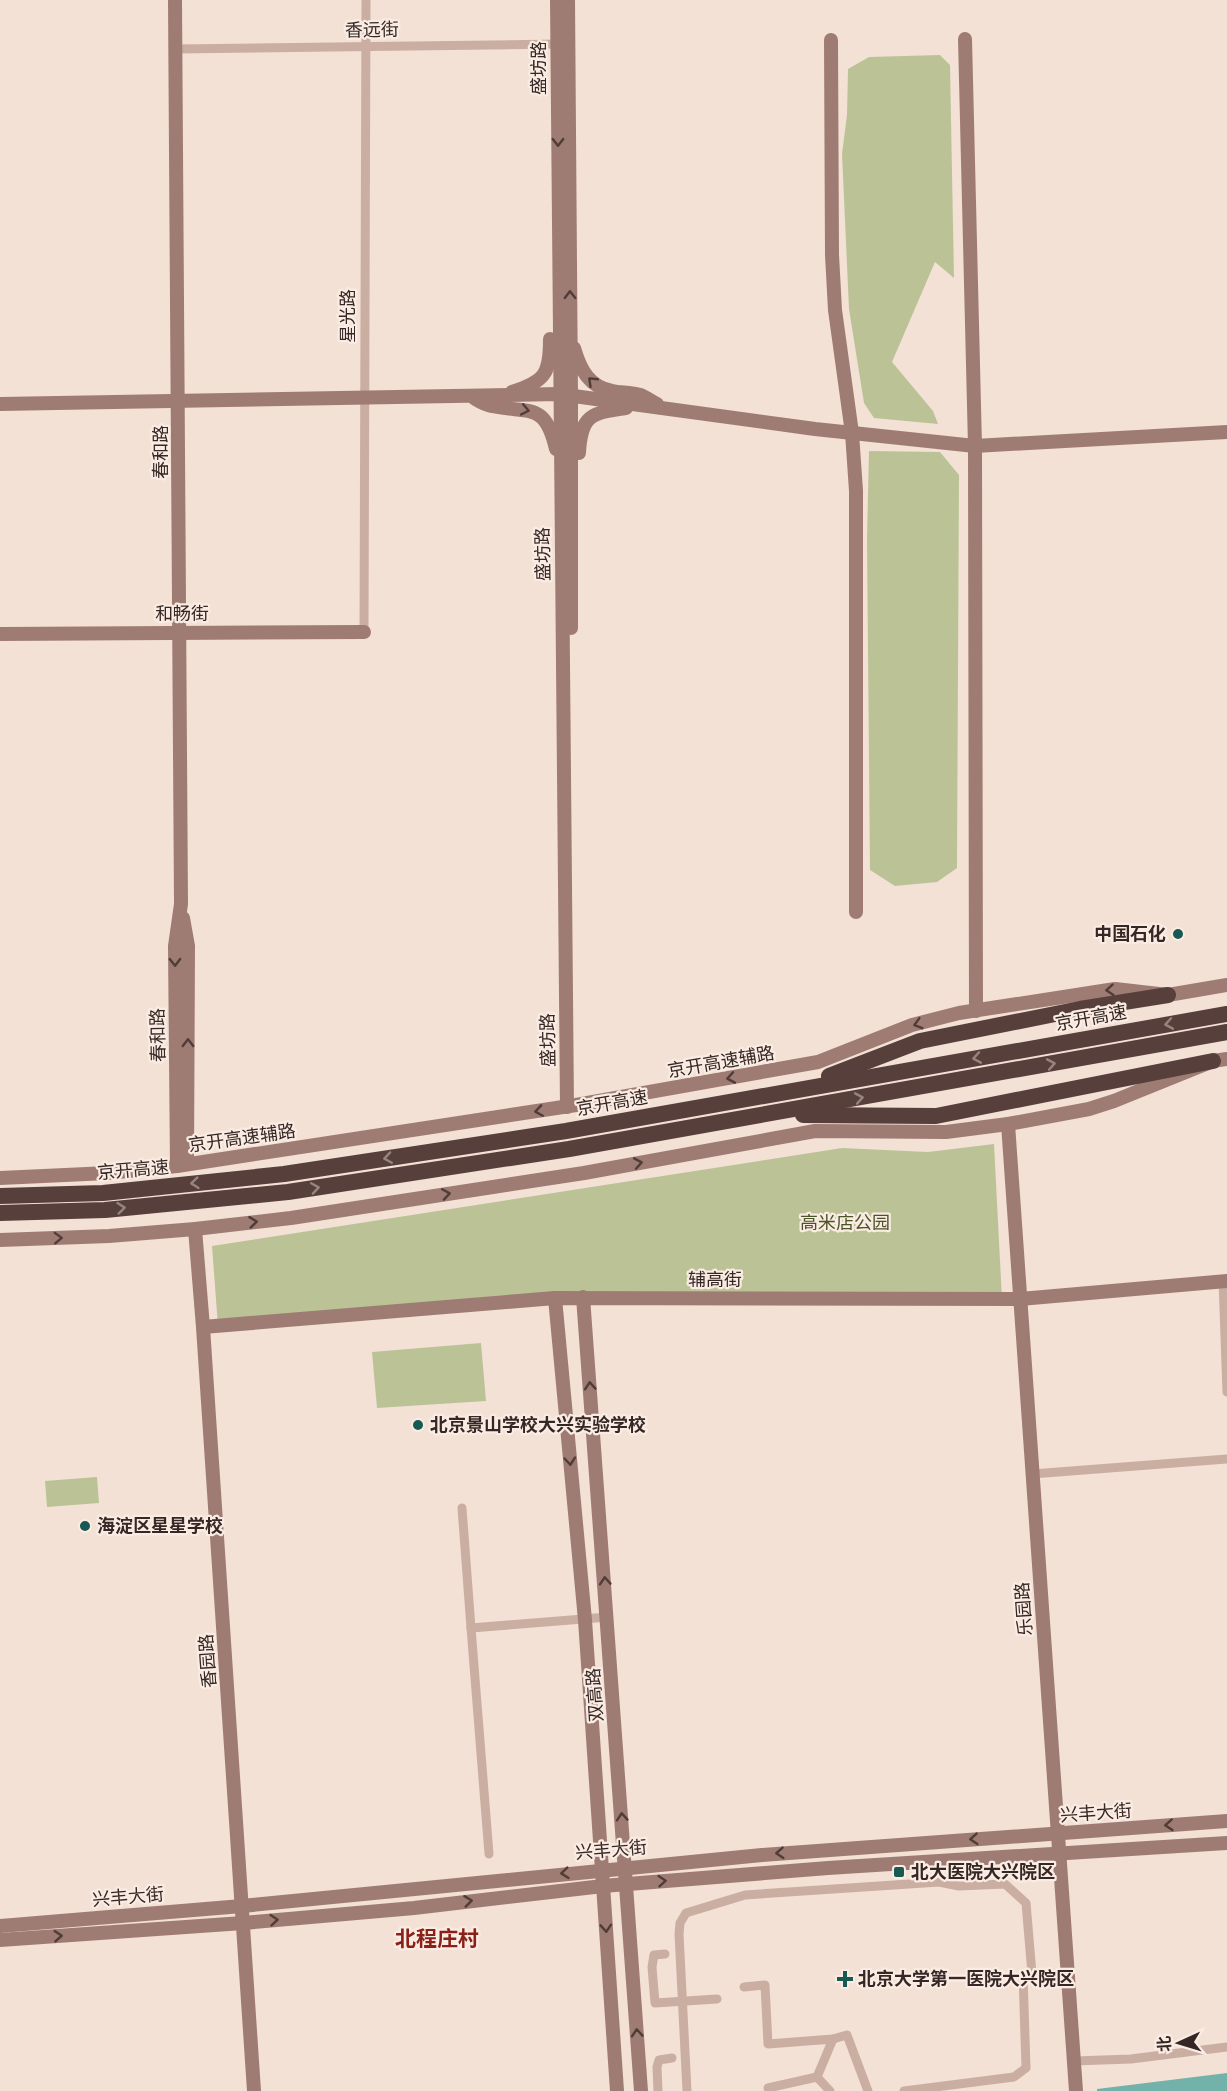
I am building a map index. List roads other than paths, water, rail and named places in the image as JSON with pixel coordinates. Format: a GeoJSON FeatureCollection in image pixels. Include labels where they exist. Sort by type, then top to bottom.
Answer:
{"type":"FeatureCollection","features":[{"type":"Feature","properties":{"kind":"highway"},"geometry":{"type":"LineString","coordinates":[[757,1098],[848,1070],[920,1041],[1080,1009],[1168,995]]}},
{"type":"Feature","properties":{"kind":"highway","name":"京开高速"},"geometry":{"type":"LineString","coordinates":[[0,1196],[103,1193],[284,1174],[566,1131],[1227,1014]]}},
{"type":"Feature","properties":{"kind":"highway","name":"京开高速"},"geometry":{"type":"LineString","coordinates":[[0,1213],[105,1210],[288,1192],[569,1149],[1227,1032]]}},
{"type":"Feature","properties":{"kind":"highway"},"geometry":{"type":"LineString","coordinates":[[760,1115],[936,1116],[1220,1060]]}},
{"type":"Feature","properties":{"kind":"street","name":"春和路"},"geometry":{"type":"LineString","coordinates":[[175,0],[181,904],[175,945],[182,1165]]}},
{"type":"Feature","properties":{"kind":"street","name":"星光路"},"geometry":{"type":"LineString","coordinates":[[364,632],[366,0]]}},
{"type":"Feature","properties":{"kind":"street","name":"盛坊路"},"geometry":{"type":"LineString","coordinates":[[556,0],[562,44],[571,332],[560,466],[571,1106]]}},
{"type":"Feature","properties":{"kind":"street","name":"盛坊路"},"geometry":{"type":"LineString","coordinates":[[568,0],[562,44],[559,306],[571,496],[571,1106]]}},
{"type":"Feature","properties":{"kind":"street"},"geometry":{"type":"LineString","coordinates":[[965,39],[975,446],[976,1011]]}},
{"type":"Feature","properties":{"kind":"street"},"geometry":{"type":"LineString","coordinates":[[831,40],[832,255],[835,310],[852,433],[856,491],[856,912]]}},
{"type":"Feature","properties":{"kind":"street","name":"香远街"},"geometry":{"type":"LineString","coordinates":[[176,49],[562,44]]}},
{"type":"Feature","properties":{"kind":"street"},"geometry":{"type":"LineString","coordinates":[[496,396],[529,386],[542,377],[548,369],[550,327],[559,306]]}},
{"type":"Feature","properties":{"kind":"street"},"geometry":{"type":"LineString","coordinates":[[571,332],[577,359],[587,378],[596,387],[640,395],[664,408]]}},
{"type":"Feature","properties":{"kind":"street"},"geometry":{"type":"LineString","coordinates":[[0,404],[565,395],[852,433],[975,446],[1227,432]]}},
{"type":"Feature","properties":{"kind":"street"},"geometry":{"type":"LineString","coordinates":[[469,396],[490,406],[532,410],[544,420],[553,437],[560,466]]}},
{"type":"Feature","properties":{"kind":"street"},"geometry":{"type":"LineString","coordinates":[[571,496],[579,468],[582,427],[588,418],[612,410],[643,406]]}},
{"type":"Feature","properties":{"kind":"street","name":"和畅街"},"geometry":{"type":"LineString","coordinates":[[0,634],[364,632]]}},
{"type":"Feature","properties":{"kind":"street","name":"京开高速辅路"},"geometry":{"type":"LineString","coordinates":[[0,1178],[108,1173],[182,1165],[571,1106],[818,1062],[912,1025],[976,1011],[1115,989],[1168,995],[1227,985]]}},
{"type":"Feature","properties":{"kind":"street"},"geometry":{"type":"LineString","coordinates":[[0,1240],[109,1236],[291,1218],[584,1173],[815,1131],[946,1132],[1008,1124],[1089,1109],[1220,1060]]}},
{"type":"Feature","properties":{"kind":"street","name":"乐园路"},"geometry":{"type":"LineString","coordinates":[[1008,1124],[1076,2091]]}},
{"type":"Feature","properties":{"kind":"street","name":"香园路"},"geometry":{"type":"LineString","coordinates":[[195,1229],[255,2091]]}},
{"type":"Feature","properties":{"kind":"street"},"geometry":{"type":"LineString","coordinates":[[1225,1281],[1227,1392]]}},
{"type":"Feature","properties":{"kind":"street","name":"辅高街"},"geometry":{"type":"LineString","coordinates":[[203,1327],[555,1298],[1020,1299],[1225,1281]]}},
{"type":"Feature","properties":{"kind":"street","name":"双高路"},"geometry":{"type":"LineString","coordinates":[[555,1298],[585,1620],[617,2091]]}},
{"type":"Feature","properties":{"kind":"street","name":"双高路"},"geometry":{"type":"LineString","coordinates":[[583,1298],[641,2091]]}},
{"type":"Feature","properties":{"kind":"street"},"geometry":{"type":"LineString","coordinates":[[1032,1474],[1227,1459]]}},
{"type":"Feature","properties":{"kind":"street"},"geometry":{"type":"LineString","coordinates":[[462,1508],[489,1854]]}},
{"type":"Feature","properties":{"kind":"street"},"geometry":{"type":"LineString","coordinates":[[471,1628],[608,1617]]}},
{"type":"Feature","properties":{"kind":"street"},"geometry":{"type":"LineString","coordinates":[[590,1702],[614,1700]]}},
{"type":"Feature","properties":{"kind":"street","name":"兴丰大街"},"geometry":{"type":"LineString","coordinates":[[0,1926],[242,1906],[762,1855],[1227,1821]]}},
{"type":"Feature","properties":{"kind":"street","name":"兴丰大街"},"geometry":{"type":"LineString","coordinates":[[0,1940],[243,1923],[414,1908],[603,1886],[895,1862],[1227,1843]]}},
{"type":"Feature","properties":{"kind":"street"},"geometry":{"type":"LineString","coordinates":[[687,2091],[679,1934],[680,1923],[686,1913],[745,1895],[939,1882],[958,1886],[1005,1884],[1026,1903],[1032,1974],[1023,1975],[1026,2068],[1014,2077],[904,2091]]}},
{"type":"Feature","properties":{"kind":"street"},"geometry":{"type":"LineString","coordinates":[[412,1889],[414,1908]]}},
{"type":"Feature","properties":{"kind":"street"},"geometry":{"type":"LineString","coordinates":[[665,1953],[654,1955],[652,1967],[655,2003],[717,1999]]}},
{"type":"Feature","properties":{"kind":"street"},"geometry":{"type":"LineString","coordinates":[[744,1987],[765,1985],[768,2044],[832,2039],[847,2035],[868,2091]]}},
{"type":"Feature","properties":{"kind":"street"},"geometry":{"type":"LineString","coordinates":[[817,2077],[832,2039]]}},
{"type":"Feature","properties":{"kind":"street"},"geometry":{"type":"LineString","coordinates":[[1074,2067],[1227,2047]]}},
{"type":"Feature","properties":{"kind":"street"},"geometry":{"type":"LineString","coordinates":[[658,2091],[659,2060],[672,2058]]}},
{"type":"Feature","properties":{"kind":"street"},"geometry":{"type":"LineString","coordinates":[[768,2088],[817,2077]]}},
{"type":"Feature","properties":{"kind":"street"},"geometry":{"type":"LineString","coordinates":[[817,2077],[830,2091]]}},
{"type":"Feature","properties":{"kind":"water"},"geometry":{"type":"Polygon","coordinates":[[[1227,2073],[1227,2091],[1097,2091],[1097,2089],[1227,2073]]]}},
{"type":"Feature","properties":{"kind":"place","name":"中国石化"},"geometry":{"type":"Point","coordinates":[1178,934]}},
{"type":"Feature","properties":{"kind":"place","name":"北京景山学校大兴实验学校"},"geometry":{"type":"Point","coordinates":[418,1425]}},
{"type":"Feature","properties":{"kind":"place","name":"海淀区星星学校"},"geometry":{"type":"Point","coordinates":[85,1526]}},
{"type":"Feature","properties":{"kind":"place","name":"北大医院大兴院区"},"geometry":{"type":"Point","coordinates":[899,1872]}},
{"type":"Feature","properties":{"kind":"place","name":"北京大学第一医院大兴院区"},"geometry":{"type":"Point","coordinates":[845,1979]}},
{"type":"Feature","properties":{"kind":"district","name":"北程庄村"},"geometry":{"type":"Point","coordinates":[437,1939]}},
{"type":"Feature","properties":{"kind":"park label","name":"高米店公园"},"geometry":{"type":"Point","coordinates":[845,1223]}}]}
